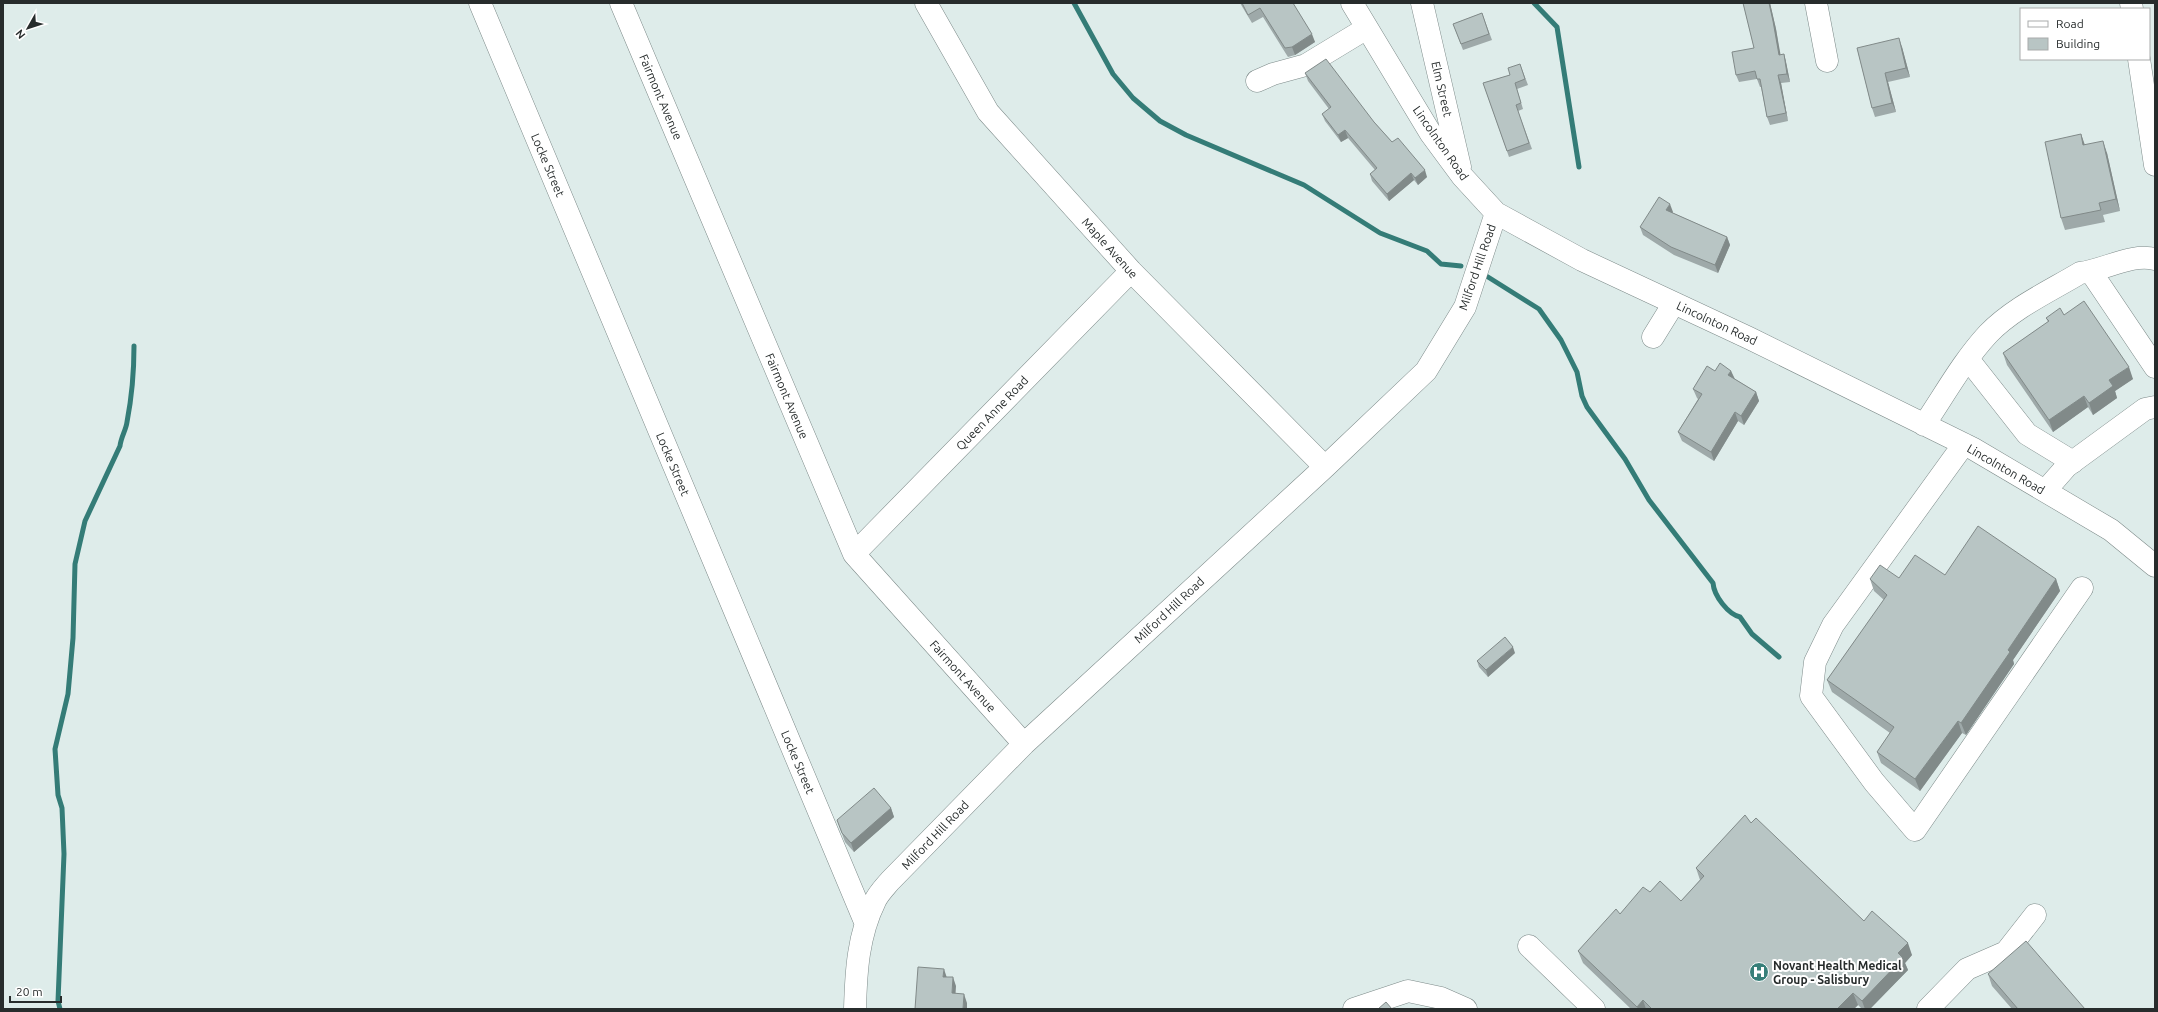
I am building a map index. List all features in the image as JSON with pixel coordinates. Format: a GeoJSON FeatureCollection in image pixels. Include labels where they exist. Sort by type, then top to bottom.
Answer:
{"type":"FeatureCollection","features":[{"type":"Feature","properties":{"kind":"street","name":"Locke Street"},"geometry":{"type":"LineString","coordinates":[[480,3],[866,924]]}},
{"type":"Feature","properties":{"kind":"street","name":"Fairmont Avenue"},"geometry":{"type":"LineString","coordinates":[[621,3],[854,554],[1024,744]]}},
{"type":"Feature","properties":{"kind":"street","name":"Maple Avenue"},"geometry":{"type":"LineString","coordinates":[[926,3],[988,112],[1131,271],[1325,467]]}},
{"type":"Feature","properties":{"kind":"street","name":"Lincolnton Road"},"geometry":{"type":"LineString","coordinates":[[1352,3],[1431,134],[1462,176],[1496,213],[1568,253],[1964,444],[2111,530],[2155,566]]}},
{"type":"Feature","properties":{"kind":"street","name":"Elm Street"},"geometry":{"type":"LineString","coordinates":[[1422,3],[1462,176]]}},
{"type":"Feature","properties":{"kind":"street"},"geometry":{"type":"LineString","coordinates":[[1816,3],[1827,61]]}},
{"type":"Feature","properties":{"kind":"street"},"geometry":{"type":"LineString","coordinates":[[1257,82],[1273,74],[1306,65],[1368,28]]}},
{"type":"Feature","properties":{"kind":"street"},"geometry":{"type":"LineString","coordinates":[[2139,60],[2155,165]]}},
{"type":"Feature","properties":{"kind":"street","name":"Milford Hill Road"},"geometry":{"type":"LineString","coordinates":[[856,1009],[856,973],[860,945],[875,899],[890,881],[1024,744],[1325,467],[1426,371],[1465,307],[1496,213]]}},
{"type":"Feature","properties":{"kind":"street"},"geometry":{"type":"LineString","coordinates":[[1924,425],[1968,359],[1989,333],[2020,308],[2080,273],[2091,272],[2144,257],[2155,260]]}},
{"type":"Feature","properties":{"kind":"street"},"geometry":{"type":"LineString","coordinates":[[2133,260],[2155,268]]}},
{"type":"Feature","properties":{"kind":"street","name":"Queen Anne Road"},"geometry":{"type":"LineString","coordinates":[[854,554],[1131,271]]}},
{"type":"Feature","properties":{"kind":"street"},"geometry":{"type":"LineString","coordinates":[[2091,272],[2155,367]]}},
{"type":"Feature","properties":{"kind":"street"},"geometry":{"type":"LineString","coordinates":[[1652,338],[1674,303]]}},
{"type":"Feature","properties":{"kind":"street"},"geometry":{"type":"LineString","coordinates":[[1968,359],[2027,434],[2073,462]]}},
{"type":"Feature","properties":{"kind":"street"},"geometry":{"type":"LineString","coordinates":[[2045,491],[2073,462],[2145,409],[2155,407]]}},
{"type":"Feature","properties":{"kind":"street"},"geometry":{"type":"LineString","coordinates":[[1964,444],[1833,625],[1815,662],[1811,696],[1874,782],[1915,830],[2082,588]]}},
{"type":"Feature","properties":{"kind":"street"},"geometry":{"type":"LineString","coordinates":[[1928,1009],[1967,969],[2006,952],[2035,915]]}},
{"type":"Feature","properties":{"kind":"street"},"geometry":{"type":"LineString","coordinates":[[1529,946],[1594,1009]]}},
{"type":"Feature","properties":{"kind":"street"},"geometry":{"type":"LineString","coordinates":[[1354,1009],[1408,991],[1441,998],[1466,1009]]}},
{"type":"Feature","properties":{"kind":"building"},"geometry":{"type":"Polygon","coordinates":[[[1242,3],[1293,3],[1312,34],[1292,47],[1285,48],[1260,8],[1248,15],[1242,3]]]}},
{"type":"Feature","properties":{"kind":"building"},"geometry":{"type":"Polygon","coordinates":[[[1743,3],[1769,3],[1779,55],[1784,54],[1787,74],[1778,75],[1786,113],[1767,117],[1760,79],[1757,79],[1755,71],[1736,75],[1732,52],[1754,48],[1743,3]]]}},
{"type":"Feature","properties":{"kind":"building"},"geometry":{"type":"Polygon","coordinates":[[[1482,13],[1489,34],[1461,44],[1453,24],[1482,13]]]}},
{"type":"Feature","properties":{"kind":"building"},"geometry":{"type":"Polygon","coordinates":[[[1899,38],[1906,68],[1885,73],[1892,103],[1872,108],[1857,48],[1899,38]]]}},
{"type":"Feature","properties":{"kind":"building"},"geometry":{"type":"Polygon","coordinates":[[[1326,59],[1374,122],[1392,142],[1398,138],[1425,170],[1415,178],[1411,173],[1387,194],[1370,174],[1377,168],[1345,130],[1338,135],[1322,114],[1331,107],[1305,73],[1326,59]]]}},
{"type":"Feature","properties":{"kind":"building"},"geometry":{"type":"Polygon","coordinates":[[[1520,64],[1525,79],[1515,83],[1521,103],[1516,105],[1529,143],[1507,151],[1483,83],[1510,75],[1508,68],[1520,64]]]}},
{"type":"Feature","properties":{"kind":"building"},"geometry":{"type":"Polygon","coordinates":[[[2081,134],[2083,145],[2103,141],[2116,199],[2099,203],[2101,210],[2061,218],[2045,142],[2081,134]]]}},
{"type":"Feature","properties":{"kind":"building"},"geometry":{"type":"Polygon","coordinates":[[[1659,197],[1670,204],[1666,210],[1727,237],[1715,265],[1671,247],[1640,227],[1659,197]]]}},
{"type":"Feature","properties":{"kind":"building"},"geometry":{"type":"Polygon","coordinates":[[[2084,301],[2129,367],[2109,380],[2113,386],[2089,403],[2084,396],[2049,420],[2003,353],[2049,321],[2046,318],[2060,308],[2064,315],[2084,301]]]}},
{"type":"Feature","properties":{"kind":"building"},"geometry":{"type":"Polygon","coordinates":[[[1720,363],[1731,371],[1728,375],[1756,392],[1741,416],[1735,412],[1711,452],[1678,432],[1702,394],[1693,389],[1707,366],[1715,371],[1720,363]]]}},
{"type":"Feature","properties":{"kind":"building"},"geometry":{"type":"Polygon","coordinates":[[[1978,526],[2056,579],[2008,650],[2010,652],[1961,723],[1958,721],[1915,779],[1877,752],[1894,727],[1827,680],[1887,595],[1870,579],[1880,565],[1899,578],[1915,555],[1945,575],[1978,526]]]}},
{"type":"Feature","properties":{"kind":"building"},"geometry":{"type":"Polygon","coordinates":[[[1505,637],[1513,647],[1486,670],[1477,661],[1505,637]]]}},
{"type":"Feature","properties":{"kind":"building"},"geometry":{"type":"Polygon","coordinates":[[[874,788],[891,808],[851,843],[842,833],[837,820],[874,788]]]}},
{"type":"Feature","properties":{"kind":"building"},"geometry":{"type":"Polygon","coordinates":[[[1745,815],[1751,823],[1756,818],[1864,921],[1872,911],[1908,943],[1898,953],[1903,958],[1862,1001],[1853,993],[1837,1009],[1652,1009],[1643,1000],[1637,1007],[1578,951],[1616,909],[1620,914],[1643,887],[1650,892],[1660,881],[1681,901],[1704,876],[1696,868],[1745,815]]]}},
{"type":"Feature","properties":{"kind":"building"},"geometry":{"type":"Polygon","coordinates":[[[2026,941],[2085,1009],[2018,1009],[1988,974],[2026,941]]]}},
{"type":"Feature","properties":{"kind":"building"},"geometry":{"type":"Polygon","coordinates":[[[918,967],[944,969],[943,977],[953,977],[952,993],[964,994],[963,1009],[915,1009],[918,967]]]}},
{"type":"Feature","properties":{"kind":"building"},"geometry":{"type":"Polygon","coordinates":[[[1386,1002],[1392,1009],[1378,1009],[1386,1002]]]}},
{"type":"Feature","properties":{"kind":"waterway"},"geometry":{"type":"LineString","coordinates":[[1074,3],[1113,74],[1133,98],[1160,121],[1186,135],[1304,185],[1380,233],[1427,251],[1441,264],[1461,266]]}},
{"type":"Feature","properties":{"kind":"waterway"},"geometry":{"type":"LineString","coordinates":[[1534,3],[1557,27],[1579,167]]}},
{"type":"Feature","properties":{"kind":"waterway"},"geometry":{"type":"LineString","coordinates":[[1488,277],[1539,309],[1561,340],[1577,372],[1582,396],[1587,407],[1625,459],[1649,500],[1713,583],[1722,604],[1735,615],[1740,617],[1752,634],[1779,657]]}},
{"type":"Feature","properties":{"kind":"waterway"},"geometry":{"type":"LineString","coordinates":[[60,1009],[58,1001],[64,854],[62,808],[58,795],[55,749],[68,694],[73,638],[75,564],[85,521],[120,446],[126,425],[134,365],[134,346]]}},
{"type":"Feature","properties":{"kind":"place","name":"Novant Health Medical Group - Salisbury"},"geometry":{"type":"Point","coordinates":[1759,972]}}]}
